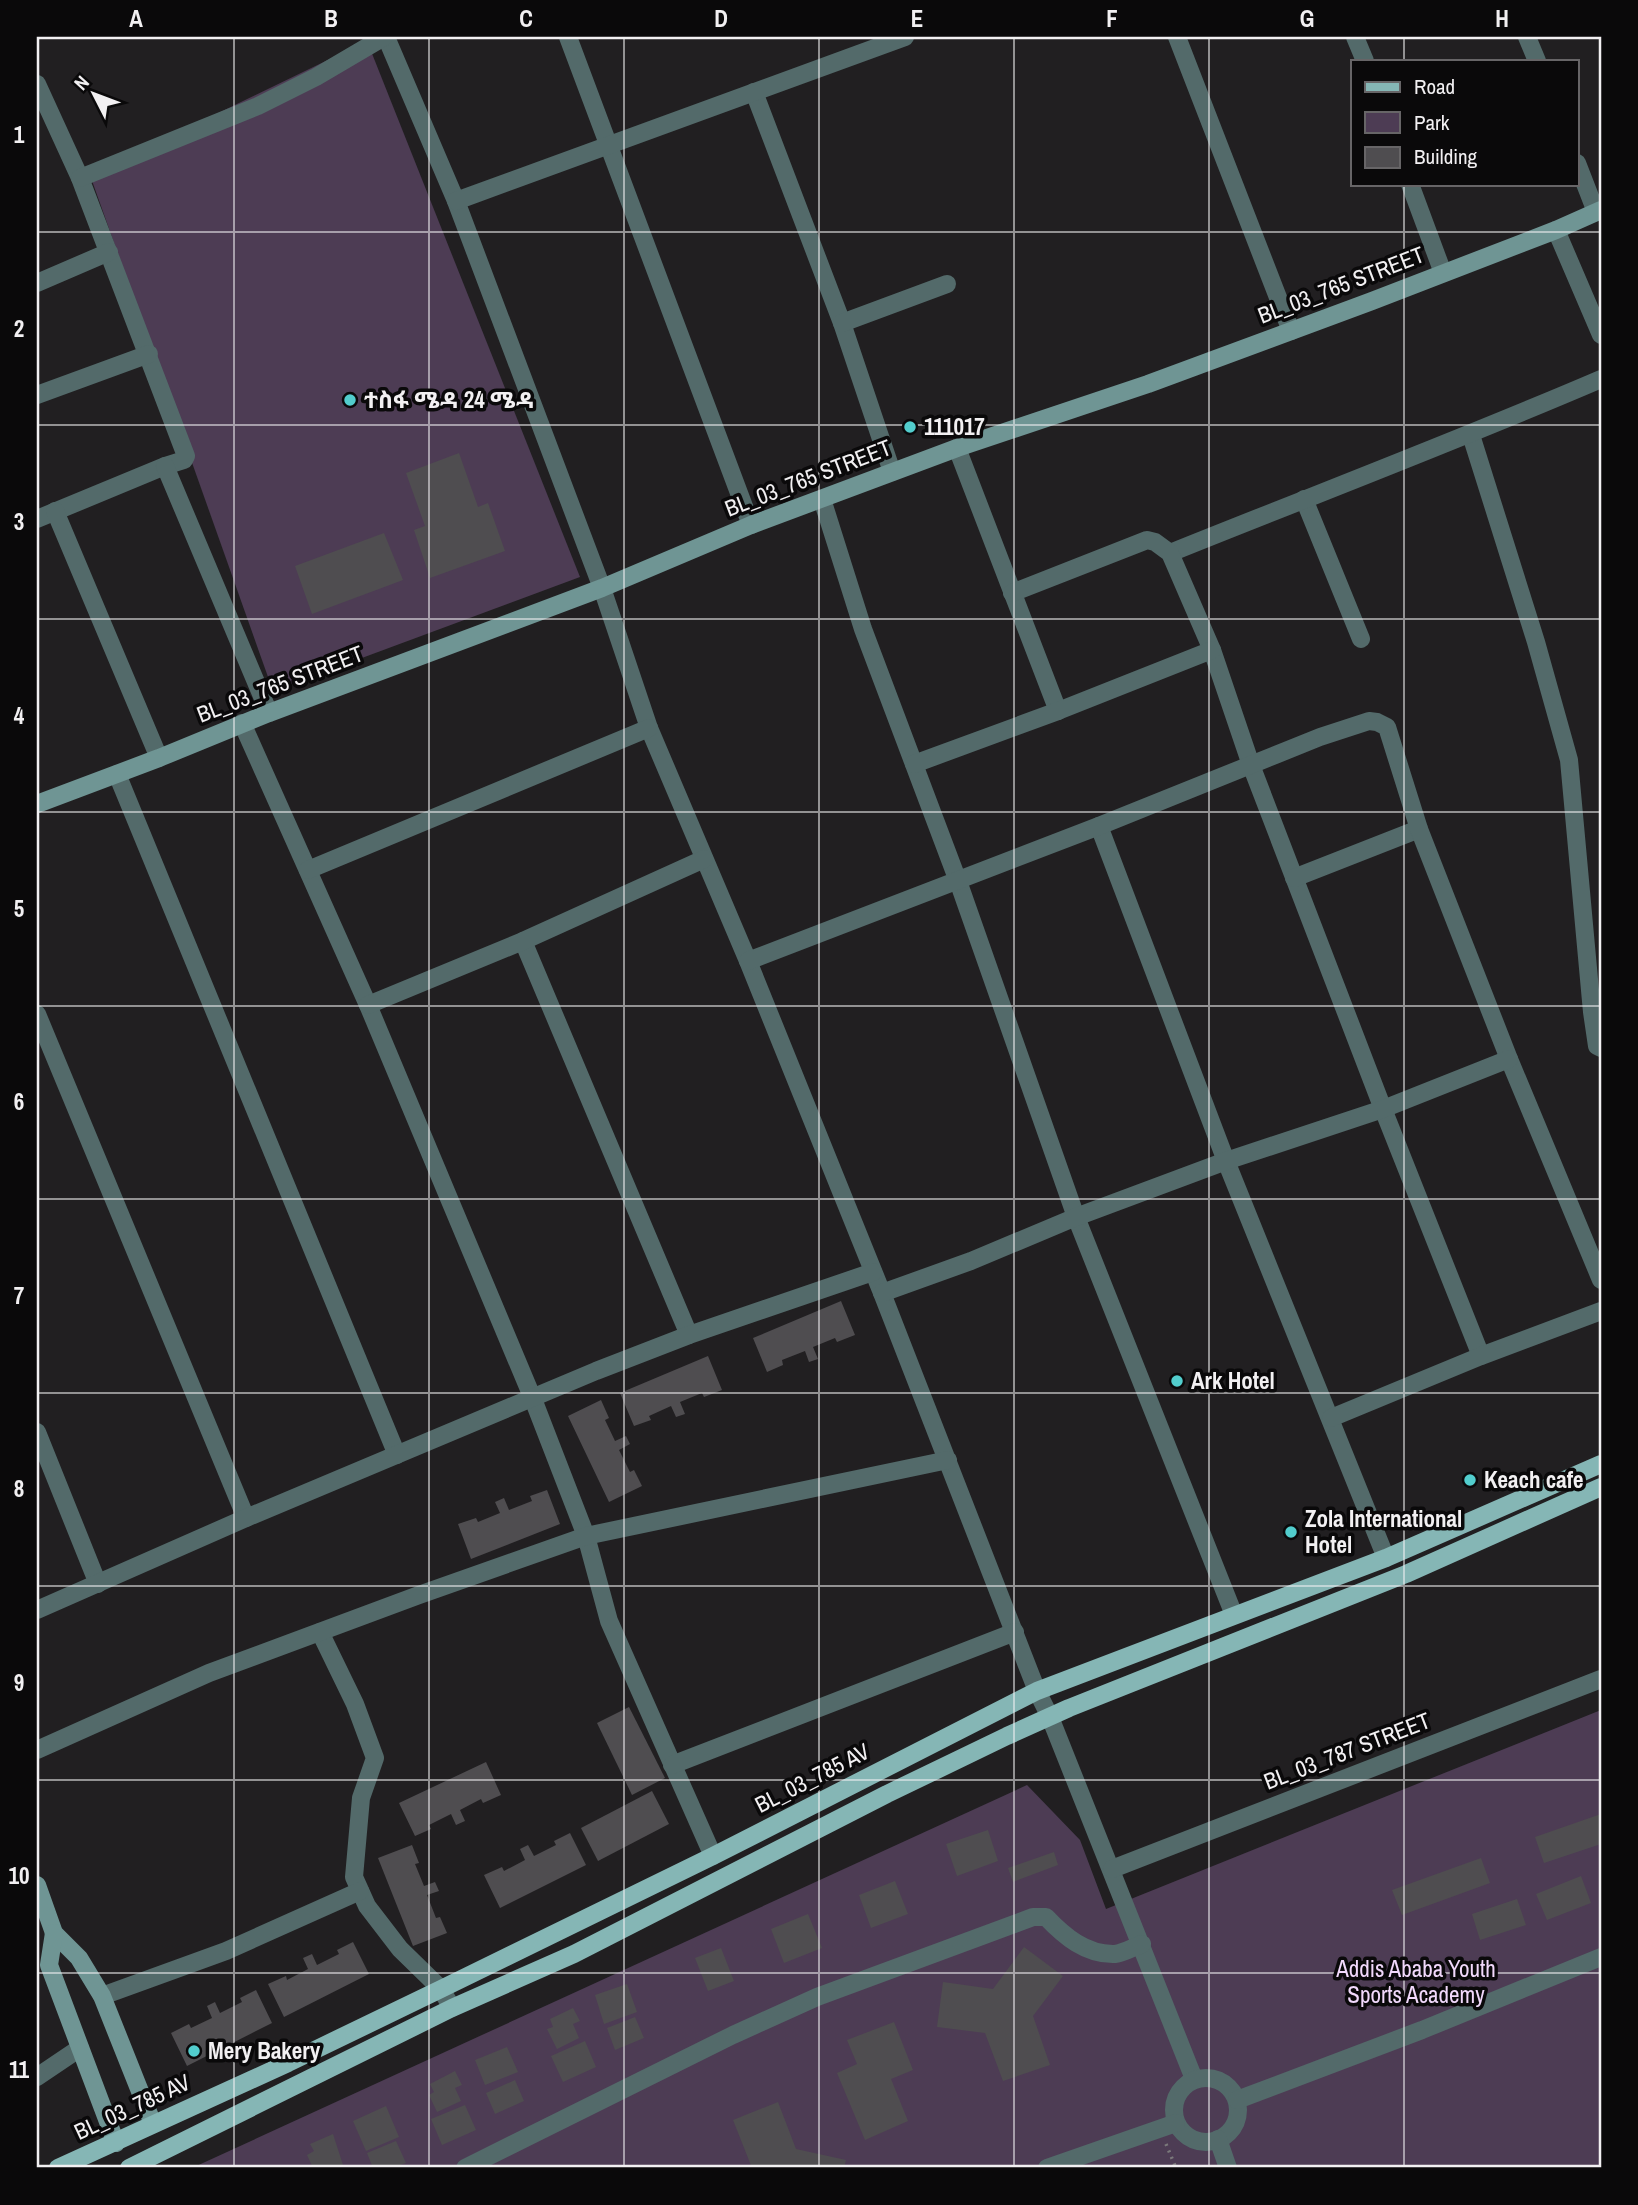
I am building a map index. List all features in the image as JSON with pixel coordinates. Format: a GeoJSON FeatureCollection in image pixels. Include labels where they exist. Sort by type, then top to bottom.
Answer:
{"type":"FeatureCollection","features":[{"type":"Feature","properties":{"kind":"main road","name":"BL_03_785 AV"},"geometry":{"type":"LineString","coordinates":[[58,2168],[442,1989],[1037,1692],[1386,1558],[1601,1464]]}},
{"type":"Feature","properties":{"kind":"main road"},"geometry":{"type":"LineString","coordinates":[[128,2168],[452,2008],[574,1954],[887,1794],[1050,1717],[1406,1574],[1601,1487]]}},
{"type":"Feature","properties":{"kind":"street"},"geometry":{"type":"LineString","coordinates":[[80,178],[258,106],[316,77],[385,37],[456,201],[602,588],[649,728],[748,961],[882,1293],[1037,1692],[1050,1717],[1112,1869],[1194,2079]]}},
{"type":"Feature","properties":{"kind":"street"},"geometry":{"type":"LineString","coordinates":[[568,37],[751,525]]}},
{"type":"Feature","properties":{"kind":"street"},"geometry":{"type":"LineString","coordinates":[[456,201],[905,37]]}},
{"type":"Feature","properties":{"kind":"street"},"geometry":{"type":"LineString","coordinates":[[1177,37],[1291,331]]}},
{"type":"Feature","properties":{"kind":"street"},"geometry":{"type":"LineString","coordinates":[[1356,37],[1365,60]]}},
{"type":"Feature","properties":{"kind":"street"},"geometry":{"type":"LineString","coordinates":[[1527,37],[1537,60]]}},
{"type":"Feature","properties":{"kind":"street"},"geometry":{"type":"LineString","coordinates":[[37,85],[41,103],[80,178],[186,450],[184,460],[37,519]]}},
{"type":"Feature","properties":{"kind":"street"},"geometry":{"type":"LineString","coordinates":[[754,92],[842,323],[892,472]]}},
{"type":"Feature","properties":{"kind":"street"},"geometry":{"type":"LineString","coordinates":[[1578,165],[1599,211]]}},
{"type":"Feature","properties":{"kind":"street"},"geometry":{"type":"LineString","coordinates":[[1411,186],[1443,273]]}},
{"type":"Feature","properties":{"kind":"street","name":"BL_03_765 STREET"},"geometry":{"type":"LineString","coordinates":[[37,804],[242,723],[602,588],[751,525],[957,448],[1148,384],[1556,230],[1599,211]]}},
{"type":"Feature","properties":{"kind":"street"},"geometry":{"type":"LineString","coordinates":[[1556,230],[1601,335]]}},
{"type":"Feature","properties":{"kind":"street"},"geometry":{"type":"LineString","coordinates":[[37,283],[109,252]]}},
{"type":"Feature","properties":{"kind":"street"},"geometry":{"type":"LineString","coordinates":[[842,323],[947,284]]}},
{"type":"Feature","properties":{"kind":"street"},"geometry":{"type":"LineString","coordinates":[[37,395],[149,354]]}},
{"type":"Feature","properties":{"kind":"street"},"geometry":{"type":"LineString","coordinates":[[1170,553],[1471,435],[1601,379]]}},
{"type":"Feature","properties":{"kind":"street"},"geometry":{"type":"LineString","coordinates":[[1471,435],[1536,642],[1569,760],[1592,1012],[1597,1046],[1601,1048]]}},
{"type":"Feature","properties":{"kind":"street"},"geometry":{"type":"LineString","coordinates":[[957,448],[1058,711]]}},
{"type":"Feature","properties":{"kind":"street"},"geometry":{"type":"LineString","coordinates":[[165,466],[269,713]]}},
{"type":"Feature","properties":{"kind":"street"},"geometry":{"type":"LineString","coordinates":[[822,499],[863,629],[958,881],[1076,1217],[1234,1615]]}},
{"type":"Feature","properties":{"kind":"street"},"geometry":{"type":"LineString","coordinates":[[1304,499],[1361,639]]}},
{"type":"Feature","properties":{"kind":"street"},"geometry":{"type":"LineString","coordinates":[[55,511],[159,758]]}},
{"type":"Feature","properties":{"kind":"street"},"geometry":{"type":"LineString","coordinates":[[1012,593],[1147,540],[1155,542],[1170,553],[1212,650],[1251,765],[1294,878],[1481,1356]]}},
{"type":"Feature","properties":{"kind":"street"},"geometry":{"type":"LineString","coordinates":[[914,764],[1212,650]]}},
{"type":"Feature","properties":{"kind":"street"},"geometry":{"type":"LineString","coordinates":[[748,961],[1099,826],[1320,737],[1369,721],[1382,724],[1387,727],[1419,828],[1509,1059],[1601,1280]]}},
{"type":"Feature","properties":{"kind":"street"},"geometry":{"type":"LineString","coordinates":[[242,723],[368,1005],[533,1399],[586,1536],[609,1621],[713,1856]]}},
{"type":"Feature","properties":{"kind":"street"},"geometry":{"type":"LineString","coordinates":[[308,870],[649,728]]}},
{"type":"Feature","properties":{"kind":"street"},"geometry":{"type":"LineString","coordinates":[[117,774],[397,1455]]}},
{"type":"Feature","properties":{"kind":"street"},"geometry":{"type":"LineString","coordinates":[[1099,826],[1226,1161],[1386,1558]]}},
{"type":"Feature","properties":{"kind":"street"},"geometry":{"type":"LineString","coordinates":[[1294,878],[1419,828]]}},
{"type":"Feature","properties":{"kind":"street"},"geometry":{"type":"LineString","coordinates":[[368,1005],[523,941],[704,859]]}},
{"type":"Feature","properties":{"kind":"street"},"geometry":{"type":"LineString","coordinates":[[523,941],[689,1335]]}},
{"type":"Feature","properties":{"kind":"street"},"geometry":{"type":"LineString","coordinates":[[37,1014],[246,1518]]}},
{"type":"Feature","properties":{"kind":"street"},"geometry":{"type":"LineString","coordinates":[[882,1293],[1226,1161],[1383,1110],[1509,1059]]}},
{"type":"Feature","properties":{"kind":"street"},"geometry":{"type":"LineString","coordinates":[[37,1610],[246,1518],[689,1335],[873,1272]]}},
{"type":"Feature","properties":{"kind":"street"},"geometry":{"type":"LineString","coordinates":[[1331,1418],[1481,1356],[1601,1311]]}},
{"type":"Feature","properties":{"kind":"street"},"geometry":{"type":"LineString","coordinates":[[37,1432],[98,1584]]}},
{"type":"Feature","properties":{"kind":"street"},"geometry":{"type":"LineString","coordinates":[[37,1750],[209,1673],[586,1536],[948,1460]]}},
{"type":"Feature","properties":{"kind":"street"},"geometry":{"type":"LineString","coordinates":[[320,1632],[355,1704],[375,1758],[361,1798],[354,1877],[367,1906],[400,1950],[442,1989],[452,2008]]}},
{"type":"Feature","properties":{"kind":"street"},"geometry":{"type":"LineString","coordinates":[[672,1765],[1015,1632]]}},
{"type":"Feature","properties":{"kind":"street","name":"BL_03_787 STREET"},"geometry":{"type":"LineString","coordinates":[[1112,1869],[1601,1679]]}},
{"type":"Feature","properties":{"kind":"street"},"geometry":{"type":"LineString","coordinates":[[37,1885],[54,1933],[79,1958],[102,1996],[153,2124]]}},
{"type":"Feature","properties":{"kind":"street"},"geometry":{"type":"LineString","coordinates":[[102,1996],[226,1951],[360,1891]]}},
{"type":"Feature","properties":{"kind":"street"},"geometry":{"type":"LineString","coordinates":[[465,2168],[733,2035],[817,1997],[1033,1917],[1046,1917],[1073,1942],[1090,1950],[1116,1954],[1142,1944]]}},
{"type":"Feature","properties":{"kind":"street"},"geometry":{"type":"LineString","coordinates":[[54,1933],[43,1966],[80,2049],[116,2143]]}},
{"type":"Feature","properties":{"kind":"street"},"geometry":{"type":"LineString","coordinates":[[1237,2100],[1422,2030],[1601,1957]]}},
{"type":"Feature","properties":{"kind":"street"},"geometry":{"type":"LineString","coordinates":[[37,2077],[80,2049]]}},
{"type":"Feature","properties":{"kind":"street"},"geometry":{"type":"LineString","coordinates":[[1046,2168],[1168,2126],[1193,2140],[1205,2142],[1217,2139],[1233,2127],[1238,2109],[1237,2100],[1225,2083],[1215,2078],[1194,2079],[1178,2093],[1168,2126]]}},
{"type":"Feature","properties":{"kind":"street"},"geometry":{"type":"LineString","coordinates":[[1217,2139],[1228,2168]]}},
{"type":"Feature","properties":{"kind":"path"},"geometry":{"type":"LineString","coordinates":[[1168,2126],[1176,2168]]}},
{"type":"Feature","properties":{"kind":"green space"},"geometry":{"type":"Polygon","coordinates":[[[367,41],[580,577],[273,691],[90,175],[367,41]]]}},
{"type":"Feature","properties":{"kind":"green space","name":"Addis Ababa Youth Sports Academy"},"geometry":{"type":"Polygon","coordinates":[[[1601,1710],[1601,2168],[192,2168],[1027,1785],[1080,1840],[1106,1909],[1601,1710]]]}},
{"type":"Feature","properties":{"kind":"building"},"geometry":{"type":"Polygon","coordinates":[[[459,453],[478,507],[488,503],[505,551],[430,578],[414,530],[425,526],[406,473],[459,453]]]}},
{"type":"Feature","properties":{"kind":"building"},"geometry":{"type":"Polygon","coordinates":[[[384,533],[403,580],[312,614],[295,566],[384,533]]]}},
{"type":"Feature","properties":{"kind":"building"},"geometry":{"type":"Polygon","coordinates":[[[841,1301],[855,1335],[837,1342],[835,1338],[813,1347],[818,1359],[809,1362],[805,1351],[782,1360],[783,1365],[767,1372],[753,1338],[841,1301]]]}},
{"type":"Feature","properties":{"kind":"building"},"geometry":{"type":"Polygon","coordinates":[[[708,1356],[722,1390],[704,1397],[702,1393],[680,1402],[685,1414],[676,1417],[671,1406],[649,1416],[651,1420],[634,1426],[620,1393],[708,1356]]]}},
{"type":"Feature","properties":{"kind":"building"},"geometry":{"type":"Polygon","coordinates":[[[601,1400],[609,1418],[605,1420],[615,1441],[626,1436],[630,1444],[619,1450],[630,1472],[634,1470],[642,1486],[609,1502],[568,1416],[601,1400]]]}},
{"type":"Feature","properties":{"kind":"building"},"geometry":{"type":"Polygon","coordinates":[[[547,1490],[560,1524],[471,1559],[458,1524],[476,1518],[478,1522],[500,1513],[495,1502],[504,1498],[509,1510],[532,1501],[530,1496],[547,1490]]]}},
{"type":"Feature","properties":{"kind":"building"},"geometry":{"type":"Polygon","coordinates":[[[629,1707],[665,1778],[632,1795],[597,1723],[629,1707]]]}},
{"type":"Feature","properties":{"kind":"building"},"geometry":{"type":"Polygon","coordinates":[[[486,1762],[501,1795],[483,1803],[481,1799],[460,1810],[465,1821],[456,1825],[451,1814],[429,1825],[431,1829],[415,1836],[399,1803],[486,1762]]]}},
{"type":"Feature","properties":{"kind":"building"},"geometry":{"type":"Polygon","coordinates":[[[652,1791],[669,1824],[598,1861],[581,1828],[652,1791]]]}},
{"type":"Feature","properties":{"kind":"building"},"geometry":{"type":"Polygon","coordinates":[[[1601,1814],[1601,1844],[1544,1863],[1535,1837],[1601,1814]]]}},
{"type":"Feature","properties":{"kind":"building"},"geometry":{"type":"Polygon","coordinates":[[[988,1830],[998,1861],[957,1876],[946,1844],[988,1830]]]}},
{"type":"Feature","properties":{"kind":"building"},"geometry":{"type":"Polygon","coordinates":[[[570,1833],[586,1865],[500,1908],[484,1875],[502,1867],[504,1871],[525,1860],[520,1849],[528,1845],[534,1856],[556,1845],[554,1841],[570,1833]]]}},
{"type":"Feature","properties":{"kind":"building"},"geometry":{"type":"Polygon","coordinates":[[[412,1845],[419,1863],[415,1864],[424,1886],[435,1882],[439,1891],[427,1895],[436,1918],[440,1917],[447,1933],[413,1946],[378,1858],[412,1845]]]}},
{"type":"Feature","properties":{"kind":"building"},"geometry":{"type":"Polygon","coordinates":[[[1054,1852],[1058,1865],[1013,1882],[1008,1868],[1054,1852]]]}},
{"type":"Feature","properties":{"kind":"building"},"geometry":{"type":"Polygon","coordinates":[[[1481,1858],[1490,1883],[1402,1915],[1392,1890],[1481,1858]]]}},
{"type":"Feature","properties":{"kind":"building"},"geometry":{"type":"Polygon","coordinates":[[[1581,1876],[1591,1903],[1547,1920],[1536,1894],[1581,1876]]]}},
{"type":"Feature","properties":{"kind":"building"},"geometry":{"type":"Polygon","coordinates":[[[895,1881],[908,1914],[871,1928],[859,1895],[895,1881]]]}},
{"type":"Feature","properties":{"kind":"building"},"geometry":{"type":"Polygon","coordinates":[[[1517,1899],[1526,1925],[1480,1940],[1472,1914],[1517,1899]]]}},
{"type":"Feature","properties":{"kind":"building"},"geometry":{"type":"Polygon","coordinates":[[[808,1914],[822,1948],[784,1963],[771,1929],[808,1914]]]}},
{"type":"Feature","properties":{"kind":"building"},"geometry":{"type":"Polygon","coordinates":[[[353,1942],[369,1974],[284,2017],[268,1984],[286,1976],[287,1980],[308,1969],[303,1958],[312,1954],[317,1965],[339,1954],[337,1950],[353,1942]]]}},
{"type":"Feature","properties":{"kind":"building"},"geometry":{"type":"Polygon","coordinates":[[[1024,1947],[1063,1976],[1033,2016],[1050,2065],[1003,2081],[985,2033],[937,2027],[943,1982],[993,1989],[1024,1947]]]}},
{"type":"Feature","properties":{"kind":"building"},"geometry":{"type":"Polygon","coordinates":[[[721,1948],[734,1981],[708,1991],[695,1958],[721,1948]]]}},
{"type":"Feature","properties":{"kind":"building"},"geometry":{"type":"Polygon","coordinates":[[[627,1984],[637,2012],[604,2024],[595,1995],[627,1984]]]}},
{"type":"Feature","properties":{"kind":"building"},"geometry":{"type":"Polygon","coordinates":[[[256,1990],[272,2023],[187,2066],[171,2033],[189,2024],[191,2028],[212,2018],[207,2006],[215,2002],[220,2013],[242,2002],[240,1998],[256,1990]]]}},
{"type":"Feature","properties":{"kind":"building"},"geometry":{"type":"Polygon","coordinates":[[[573,2008],[580,2021],[573,2024],[579,2038],[557,2049],[547,2029],[553,2027],[550,2019],[573,2008]]]}},
{"type":"Feature","properties":{"kind":"building"},"geometry":{"type":"Polygon","coordinates":[[[635,2017],[644,2038],[615,2050],[607,2028],[635,2017]]]}},
{"type":"Feature","properties":{"kind":"building"},"geometry":{"type":"Polygon","coordinates":[[[894,2022],[913,2070],[891,2079],[908,2121],[865,2140],[837,2073],[857,2064],[847,2040],[894,2022]]]}},
{"type":"Feature","properties":{"kind":"building"},"geometry":{"type":"Polygon","coordinates":[[[585,2041],[596,2067],[563,2082],[551,2056],[585,2041]]]}},
{"type":"Feature","properties":{"kind":"building"},"geometry":{"type":"Polygon","coordinates":[[[507,2047],[518,2072],[485,2085],[475,2060],[507,2047]]]}},
{"type":"Feature","properties":{"kind":"building"},"geometry":{"type":"Polygon","coordinates":[[[455,2071],[462,2085],[455,2088],[461,2101],[437,2112],[429,2095],[434,2092],[430,2084],[455,2071]]]}},
{"type":"Feature","properties":{"kind":"building"},"geometry":{"type":"Polygon","coordinates":[[[515,2080],[524,2101],[495,2114],[486,2093],[515,2080]]]}},
{"type":"Feature","properties":{"kind":"building"},"geometry":{"type":"Polygon","coordinates":[[[778,2102],[796,2149],[846,2160],[844,2168],[752,2168],[733,2120],[778,2102]]]}},
{"type":"Feature","properties":{"kind":"building"},"geometry":{"type":"Polygon","coordinates":[[[465,2105],[476,2130],[442,2145],[431,2119],[465,2105]]]}},
{"type":"Feature","properties":{"kind":"building"},"geometry":{"type":"Polygon","coordinates":[[[386,2106],[399,2137],[366,2151],[353,2121],[386,2106]]]}},
{"type":"Feature","properties":{"kind":"building"},"geometry":{"type":"Polygon","coordinates":[[[333,2134],[343,2165],[335,2168],[313,2168],[307,2155],[314,2151],[310,2144],[333,2134]]]}},
{"type":"Feature","properties":{"kind":"building"},"geometry":{"type":"Polygon","coordinates":[[[396,2141],[406,2163],[393,2168],[373,2168],[367,2153],[396,2141]]]}},
{"type":"Feature","properties":{"kind":"place","name":"ተስፋ ሜዳ 24 ሜዳ"},"geometry":{"type":"Point","coordinates":[350,400]}},
{"type":"Feature","properties":{"kind":"place","name":"111017"},"geometry":{"type":"Point","coordinates":[910,427]}},
{"type":"Feature","properties":{"kind":"place","name":"Ark Hotel"},"geometry":{"type":"Point","coordinates":[1177,1381]}},
{"type":"Feature","properties":{"kind":"place","name":"Keach cafe"},"geometry":{"type":"Point","coordinates":[1470,1480]}},
{"type":"Feature","properties":{"kind":"place","name":"Zola International Hotel"},"geometry":{"type":"Point","coordinates":[1291,1532]}},
{"type":"Feature","properties":{"kind":"place","name":"Mery Bakery"},"geometry":{"type":"Point","coordinates":[194,2051]}}]}
